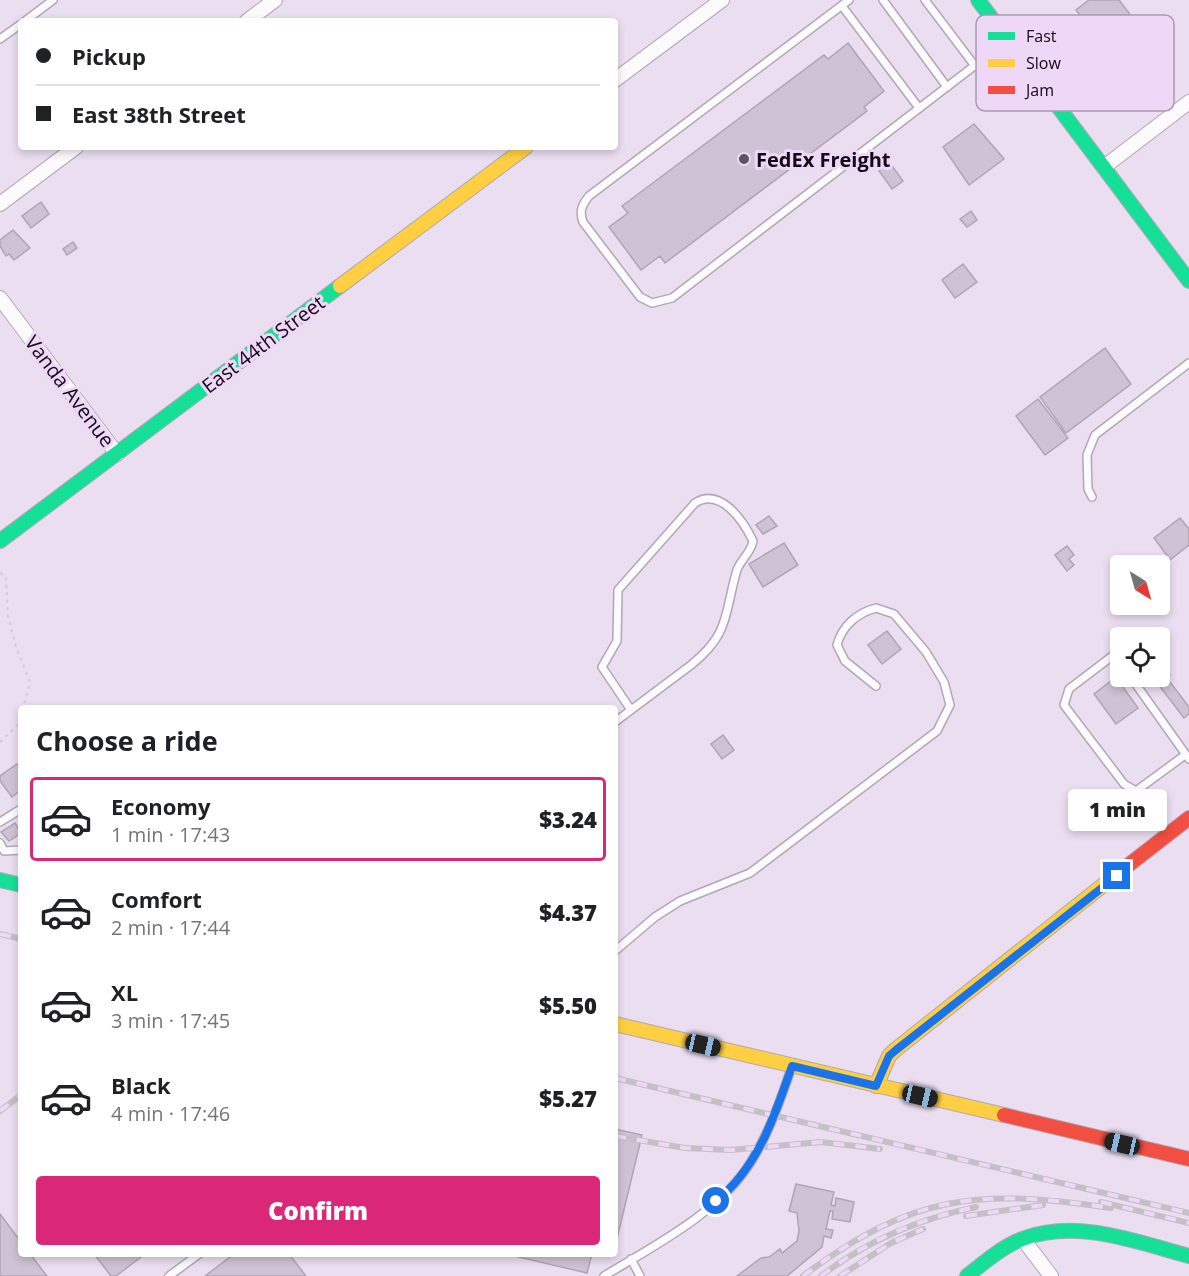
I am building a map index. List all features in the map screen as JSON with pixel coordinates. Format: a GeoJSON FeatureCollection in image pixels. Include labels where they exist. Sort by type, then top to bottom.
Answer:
{"type":"FeatureCollection","features":[{"type":"Feature","properties":{"kind":"street"},"geometry":{"type":"LineString","coordinates":[[251,18],[275,0]]}},
{"type":"Feature","properties":{"kind":"street"},"geometry":{"type":"LineString","coordinates":[[618,78],[722,0]]}},
{"type":"Feature","properties":{"kind":"street"},"geometry":{"type":"LineString","coordinates":[[978,0],[989,15]]}},
{"type":"Feature","properties":{"kind":"street"},"geometry":{"type":"LineString","coordinates":[[1104,167],[1189,102]]}},
{"type":"Feature","properties":{"kind":"street"},"geometry":{"type":"LineString","coordinates":[[1062,111],[1189,281]]}},
{"type":"Feature","properties":{"kind":"street"},"geometry":{"type":"LineString","coordinates":[[0,204],[72,150]]}},
{"type":"Feature","properties":{"kind":"street","name":"East 44th Street"},"geometry":{"type":"LineString","coordinates":[[0,541],[522,150]]}},
{"type":"Feature","properties":{"kind":"street","name":"Vanda Avenue"},"geometry":{"type":"LineString","coordinates":[[0,298],[117,454]]}},
{"type":"Feature","properties":{"kind":"street"},"geometry":{"type":"LineString","coordinates":[[876,1086],[889,1056],[896,1050],[1189,818]]}},
{"type":"Feature","properties":{"kind":"street"},"geometry":{"type":"LineString","coordinates":[[0,880],[18,884]]}},
{"type":"Feature","properties":{"kind":"street"},"geometry":{"type":"LineString","coordinates":[[618,1025],[1189,1159]]}},
{"type":"Feature","properties":{"kind":"street"},"geometry":{"type":"LineString","coordinates":[[967,1276],[997,1253],[1023,1239],[1057,1231],[1077,1231],[1189,1256]]}},
{"type":"Feature","properties":{"kind":"street"},"geometry":{"type":"LineString","coordinates":[[1023,1239],[1051,1276]]}},
{"type":"Feature","properties":{"kind":"lane"},"geometry":{"type":"LineString","coordinates":[[29,18],[53,0]]}},
{"type":"Feature","properties":{"kind":"lane"},"geometry":{"type":"LineString","coordinates":[[849,0],[589,196],[582,205],[580,214],[583,222],[640,297],[652,303],[672,298],[975,66],[925,0]]}},
{"type":"Feature","properties":{"kind":"lane"},"geometry":{"type":"LineString","coordinates":[[883,0],[947,87]]}},
{"type":"Feature","properties":{"kind":"lane"},"geometry":{"type":"LineString","coordinates":[[842,6],[919,108]]}},
{"type":"Feature","properties":{"kind":"lane"},"geometry":{"type":"LineString","coordinates":[[0,39],[18,26]]}},
{"type":"Feature","properties":{"kind":"lane"},"geometry":{"type":"LineString","coordinates":[[1092,496],[1088,489],[1087,455],[1095,435],[1189,363]]}},
{"type":"Feature","properties":{"kind":"lane"},"geometry":{"type":"LineString","coordinates":[[618,720],[632,710],[703,656],[721,632],[731,601],[737,571],[753,541],[733,513],[716,498],[703,498],[695,503],[618,590],[617,641],[602,667],[632,710]]}},
{"type":"Feature","properties":{"kind":"lane"},"geometry":{"type":"LineString","coordinates":[[618,948],[655,917],[680,902],[750,873],[937,731],[950,705],[944,682],[926,652],[894,614],[876,608],[850,622],[840,633],[837,645],[845,661],[876,686]]}},
{"type":"Feature","properties":{"kind":"lane"},"geometry":{"type":"LineString","coordinates":[[1110,657],[1069,689],[1064,705],[1124,784],[1136,791],[1187,757],[1138,687]]}},
{"type":"Feature","properties":{"kind":"lane"},"geometry":{"type":"LineString","coordinates":[[0,822],[18,811]]}},
{"type":"Feature","properties":{"kind":"lane"},"geometry":{"type":"LineString","coordinates":[[0,843],[3,850],[18,850]]}},
{"type":"Feature","properties":{"kind":"lane"},"geometry":{"type":"LineString","coordinates":[[604,1276],[670,1236],[731,1189],[759,1146],[774,1116],[792,1066]]}},
{"type":"Feature","properties":{"kind":"lane"},"geometry":{"type":"LineString","coordinates":[[169,1276],[195,1257]]}},
{"type":"Feature","properties":{"kind":"lane"},"geometry":{"type":"LineString","coordinates":[[631,1259],[640,1276]]}},
{"type":"Feature","properties":{"kind":"path"},"geometry":{"type":"LineString","coordinates":[[0,573],[6,577],[8,616],[16,647],[30,682],[24,705]]}},
{"type":"Feature","properties":{"kind":"path"},"geometry":{"type":"LineString","coordinates":[[0,742],[18,725]]}},
{"type":"Feature","properties":{"kind":"building"},"geometry":{"type":"Polygon","coordinates":[[[1089,0],[1119,0],[1130,15],[1080,15],[1076,10],[1089,0]]]}},
{"type":"Feature","properties":{"kind":"building","name":"FedEx Freight"},"geometry":{"type":"Polygon","coordinates":[[[848,43],[884,91],[864,107],[867,111],[665,263],[660,256],[641,270],[609,227],[628,213],[622,206],[824,55],[828,59],[848,43]]]}},
{"type":"Feature","properties":{"kind":"building"},"geometry":{"type":"Polygon","coordinates":[[[974,124],[1004,159],[969,185],[943,147],[974,124]]]}},
{"type":"Feature","properties":{"kind":"building"},"geometry":{"type":"Polygon","coordinates":[[[890,163],[903,181],[892,189],[879,171],[890,163]]]}},
{"type":"Feature","properties":{"kind":"building"},"geometry":{"type":"Polygon","coordinates":[[[41,202],[49,214],[31,228],[22,216],[41,202]]]}},
{"type":"Feature","properties":{"kind":"building"},"geometry":{"type":"Polygon","coordinates":[[[971,211],[977,220],[967,227],[960,219],[971,211]]]}},
{"type":"Feature","properties":{"kind":"building"},"geometry":{"type":"Polygon","coordinates":[[[13,230],[30,248],[14,260],[9,254],[6,256],[0,246],[0,240],[13,230]]]}},
{"type":"Feature","properties":{"kind":"building"},"geometry":{"type":"Polygon","coordinates":[[[73,242],[77,248],[67,255],[63,249],[73,242]]]}},
{"type":"Feature","properties":{"kind":"building"},"geometry":{"type":"Polygon","coordinates":[[[963,264],[977,282],[955,298],[942,280],[963,264]]]}},
{"type":"Feature","properties":{"kind":"building"},"geometry":{"type":"Polygon","coordinates":[[[1105,348],[1131,384],[1066,433],[1040,397],[1105,348]]]}},
{"type":"Feature","properties":{"kind":"building"},"geometry":{"type":"Polygon","coordinates":[[[1038,399],[1068,438],[1045,455],[1016,416],[1038,399]]]}},
{"type":"Feature","properties":{"kind":"building"},"geometry":{"type":"Polygon","coordinates":[[[769,516],[777,526],[763,534],[756,525],[769,516]]]}},
{"type":"Feature","properties":{"kind":"building"},"geometry":{"type":"Polygon","coordinates":[[[1180,518],[1189,529],[1189,545],[1170,560],[1170,555],[1166,555],[1154,538],[1180,518]]]}},
{"type":"Feature","properties":{"kind":"building"},"geometry":{"type":"Polygon","coordinates":[[[784,543],[798,565],[763,587],[749,564],[784,543]]]}},
{"type":"Feature","properties":{"kind":"building"},"geometry":{"type":"Polygon","coordinates":[[[1067,546],[1074,555],[1069,559],[1074,565],[1067,571],[1055,555],[1067,546]]]}},
{"type":"Feature","properties":{"kind":"building"},"geometry":{"type":"Polygon","coordinates":[[[887,631],[901,649],[882,664],[868,645],[887,631]]]}},
{"type":"Feature","properties":{"kind":"building"},"geometry":{"type":"Polygon","coordinates":[[[1110,682],[1110,687],[1123,687],[1138,708],[1116,724],[1094,694],[1110,682]]]}},
{"type":"Feature","properties":{"kind":"building"},"geometry":{"type":"Polygon","coordinates":[[[1170,682],[1189,707],[1189,714],[1184,718],[1160,687],[1170,687],[1170,682]]]}},
{"type":"Feature","properties":{"kind":"building"},"geometry":{"type":"Polygon","coordinates":[[[723,735],[734,750],[722,759],[711,744],[723,735]]]}},
{"type":"Feature","properties":{"kind":"building"},"geometry":{"type":"Polygon","coordinates":[[[17,764],[18,792],[12,797],[0,781],[0,776],[17,764]]]}},
{"type":"Feature","properties":{"kind":"building"},"geometry":{"type":"Polygon","coordinates":[[[15,823],[18,828],[18,835],[9,841],[1,832],[15,823]]]}},
{"type":"Feature","properties":{"kind":"building"},"geometry":{"type":"Polygon","coordinates":[[[618,1130],[642,1135],[618,1235],[618,1130]]]}},
{"type":"Feature","properties":{"kind":"building"},"geometry":{"type":"Polygon","coordinates":[[[796,1184],[834,1192],[831,1205],[835,1206],[836,1198],[854,1202],[850,1222],[832,1219],[833,1211],[830,1211],[826,1229],[833,1230],[831,1238],[824,1236],[822,1247],[787,1276],[737,1276],[761,1258],[769,1257],[780,1249],[782,1253],[797,1241],[799,1231],[797,1213],[789,1211],[796,1184]]]}},
{"type":"Feature","properties":{"kind":"building"},"geometry":{"type":"Polygon","coordinates":[[[0,1214],[18,1238],[18,1257],[32,1257],[47,1276],[0,1276],[0,1214]]]}},
{"type":"Feature","properties":{"kind":"building"},"geometry":{"type":"Polygon","coordinates":[[[96,1257],[141,1257],[116,1276],[111,1276],[96,1257]]]}},
{"type":"Feature","properties":{"kind":"building"},"geometry":{"type":"Polygon","coordinates":[[[230,1257],[291,1257],[306,1276],[205,1276],[230,1257]]]}},
{"type":"Feature","properties":{"kind":"building"},"geometry":{"type":"Polygon","coordinates":[[[519,1257],[591,1257],[587,1273],[519,1257]]]}},
{"type":"Feature","properties":{"kind":"railway"},"geometry":{"type":"LineString","coordinates":[[0,934],[18,938]]}},
{"type":"Feature","properties":{"kind":"railway"},"geometry":{"type":"LineString","coordinates":[[618,1079],[1189,1213]]}},
{"type":"Feature","properties":{"kind":"railway"},"geometry":{"type":"LineString","coordinates":[[0,1111],[18,1097]]}},
{"type":"Feature","properties":{"kind":"railway"},"geometry":{"type":"LineString","coordinates":[[618,1137],[685,1148],[731,1150],[821,1142],[880,1149]]}},
{"type":"Feature","properties":{"kind":"railway"},"geometry":{"type":"LineString","coordinates":[[803,1276],[842,1249],[879,1228],[914,1213],[949,1204],[985,1199],[1023,1199],[1111,1208]]}},
{"type":"Feature","properties":{"kind":"railway"},"geometry":{"type":"LineString","coordinates":[[1101,1202],[1189,1223]]}},
{"type":"Feature","properties":{"kind":"railway"},"geometry":{"type":"LineString","coordinates":[[966,1216],[1043,1205]]}},
{"type":"Feature","properties":{"kind":"railway"},"geometry":{"type":"LineString","coordinates":[[821,1276],[857,1252],[894,1232],[976,1207]]}},
{"type":"Feature","properties":{"kind":"railway"},"geometry":{"type":"LineString","coordinates":[[840,1276],[891,1243],[923,1229]]}},
{"type":"Feature","properties":{"kind":"traffic: fast"},"geometry":{"type":"LineString","coordinates":[[978,0],[989,15]]}},
{"type":"Feature","properties":{"kind":"traffic: fast"},"geometry":{"type":"LineString","coordinates":[[1061,111],[1189,281]]}},
{"type":"Feature","properties":{"kind":"traffic: fast"},"geometry":{"type":"LineString","coordinates":[[0,541],[340,286]]}},
{"type":"Feature","properties":{"kind":"traffic: fast"},"geometry":{"type":"LineString","coordinates":[[0,880],[18,884]]}},
{"type":"Feature","properties":{"kind":"traffic: fast"},"geometry":{"type":"LineString","coordinates":[[967,1276],[995,1254],[1017,1241],[1045,1233],[1066,1231],[1128,1239],[1189,1256]]}},
{"type":"Feature","properties":{"kind":"traffic: slow"},"geometry":{"type":"LineString","coordinates":[[340,286],[522,150]]}},
{"type":"Feature","properties":{"kind":"traffic: slow"},"geometry":{"type":"LineString","coordinates":[[876,1086],[889,1056],[895,1050],[1126,867]]}},
{"type":"Feature","properties":{"kind":"traffic: slow"},"geometry":{"type":"LineString","coordinates":[[618,1025],[1004,1115]]}},
{"type":"Feature","properties":{"kind":"traffic: jam"},"geometry":{"type":"LineString","coordinates":[[1126,867],[1189,818]]}},
{"type":"Feature","properties":{"kind":"traffic: jam"},"geometry":{"type":"LineString","coordinates":[[1004,1115],[1189,1159]]}},
{"type":"Feature","properties":{"kind":"place","name":"FedEx Freight"},"geometry":{"type":"Point","coordinates":[744,159]}},
{"type":"Feature","properties":{"kind":"route"},"geometry":{"type":"LineString","coordinates":[[716,1201],[731,1189],[752,1160],[774,1116],[792,1066],[876,1086],[889,1056],[1117,876]]}}]}
